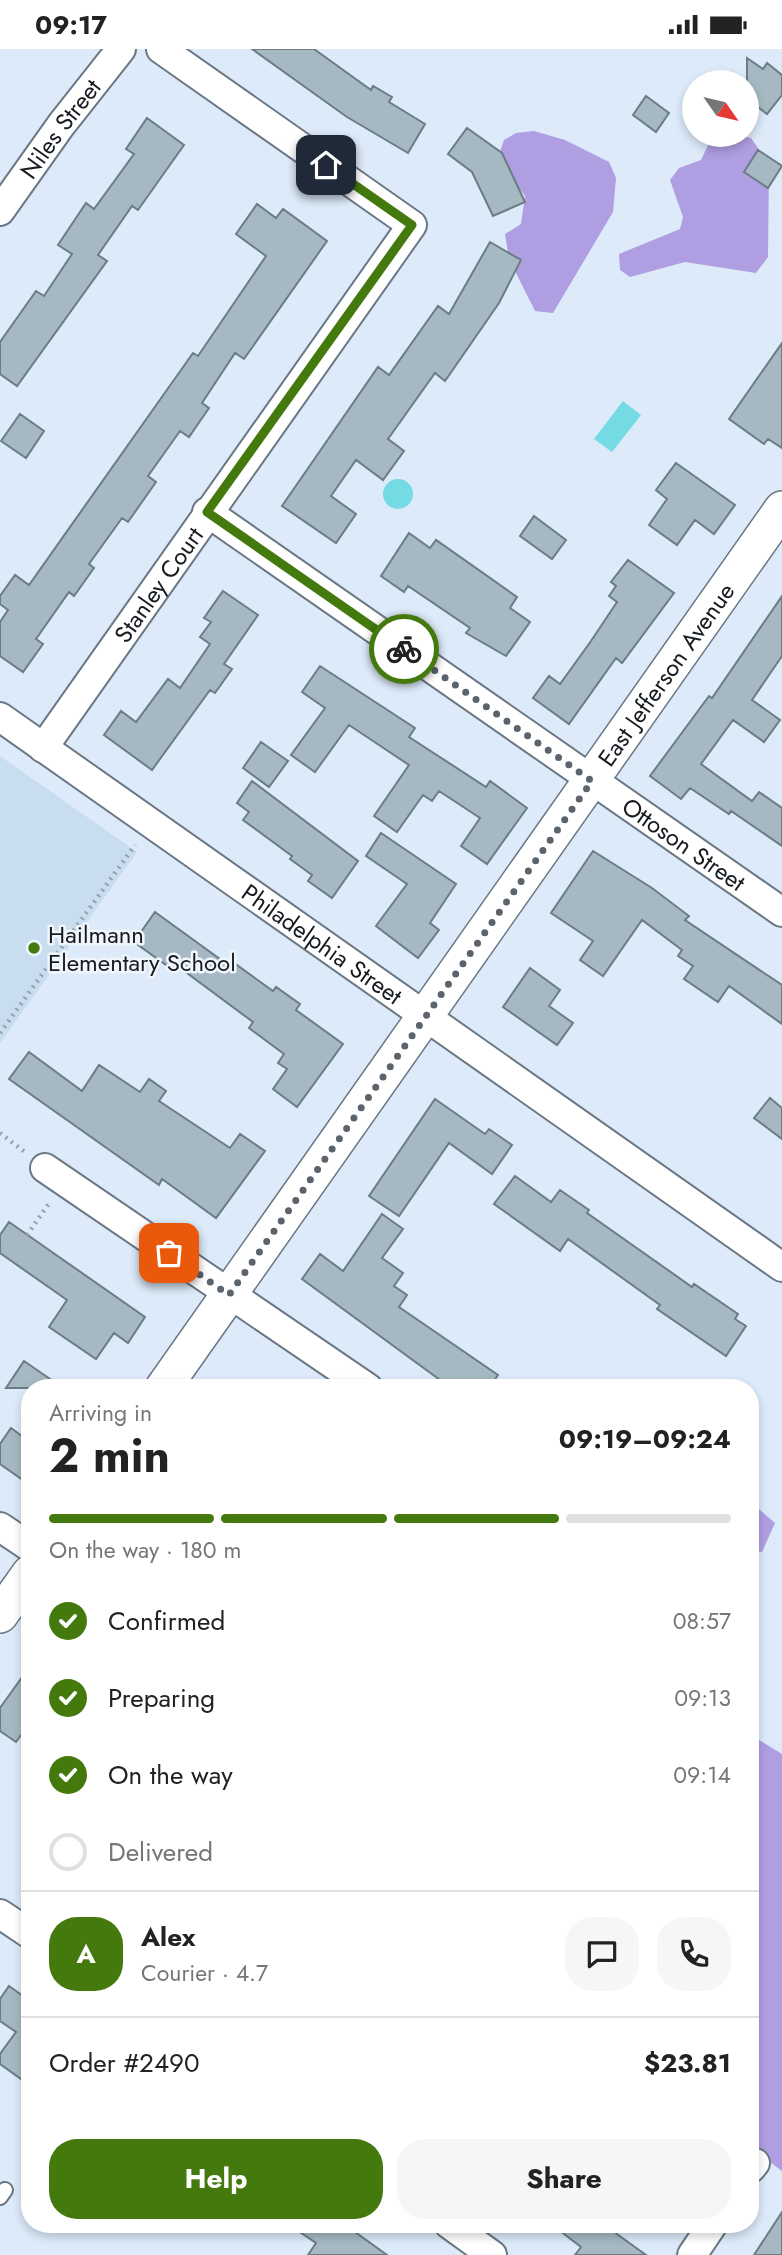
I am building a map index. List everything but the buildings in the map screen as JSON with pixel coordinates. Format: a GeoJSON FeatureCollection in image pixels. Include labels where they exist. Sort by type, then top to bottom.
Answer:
{"type":"FeatureCollection","features":[{"type":"Feature","properties":{"kind":"street","name":"Niles Street"},"geometry":{"type":"LineString","coordinates":[[0,211],[61,125],[121,49]]}},
{"type":"Feature","properties":{"kind":"street","name":"Stanley Court"},"geometry":{"type":"LineString","coordinates":[[43,748],[412,225],[161,49]]}},
{"type":"Feature","properties":{"kind":"street","name":"East Jefferson Avenue"},"geometry":{"type":"LineString","coordinates":[[169,1379],[782,509]]}},
{"type":"Feature","properties":{"kind":"street","name":"Ottoson Street"},"geometry":{"type":"LineString","coordinates":[[207,512],[782,912]]}},
{"type":"Feature","properties":{"kind":"street","name":"Philadelphia Street"},"geometry":{"type":"LineString","coordinates":[[0,717],[423,1018],[782,1267]]}},
{"type":"Feature","properties":{"kind":"street"},"geometry":{"type":"LineString","coordinates":[[45,1168],[355,1379]]}},
{"type":"Feature","properties":{"kind":"street"},"geometry":{"type":"LineString","coordinates":[[0,1527],[21,1541]]}},
{"type":"Feature","properties":{"kind":"street"},"geometry":{"type":"LineString","coordinates":[[0,1615],[21,1586]]}},
{"type":"Feature","properties":{"kind":"street"},"geometry":{"type":"LineString","coordinates":[[0,1913],[21,1928]]}},
{"type":"Feature","properties":{"kind":"street"},"geometry":{"type":"LineString","coordinates":[[461,2233],[492,2255]]}},
{"type":"Feature","properties":{"kind":"street"},"geometry":{"type":"LineString","coordinates":[[692,2255],[707,2233]]}},
{"type":"Feature","properties":{"kind":"path"},"geometry":{"type":"LineString","coordinates":[[0,1033],[135,845]]}},
{"type":"Feature","properties":{"kind":"path"},"geometry":{"type":"LineString","coordinates":[[27,1235],[50,1202]]}},
{"type":"Feature","properties":{"kind":"shaded area"},"geometry":{"type":"Polygon","coordinates":[[[534,131],[565,140],[609,162],[616,178],[613,212],[553,313],[535,311],[509,259],[505,234],[521,224],[525,196],[497,160],[504,140],[516,133],[534,131]]]}},
{"type":"Feature","properties":{"kind":"shaded area"},"geometry":{"type":"Polygon","coordinates":[[[707,147],[757,147],[769,164],[768,257],[756,273],[685,262],[630,277],[620,270],[619,254],[680,229],[683,217],[670,180],[679,168],[701,160],[707,147]]]}},
{"type":"Feature","properties":{"kind":"shaded area","name":"Hailmann Elementary School"},"geometry":{"type":"Polygon","coordinates":[[[0,756],[137,852],[0,1043],[0,756]]]}},
{"type":"Feature","properties":{"kind":"shaded area"},"geometry":{"type":"Polygon","coordinates":[[[759,1509],[775,1523],[762,1552],[759,1551],[759,1509]]]}},
{"type":"Feature","properties":{"kind":"shaded area"},"geometry":{"type":"Polygon","coordinates":[[[759,1740],[782,1754],[782,2171],[759,2154],[759,1740]]]}},
{"type":"Feature","properties":{"kind":"water"},"geometry":{"type":"Polygon","coordinates":[[[623,401],[641,415],[612,452],[594,439],[623,401]]]}},
{"type":"Feature","properties":{"kind":"water"},"geometry":{"type":"Polygon","coordinates":[[[398,479],[409,483],[413,494],[409,505],[398,509],[387,505],[383,494],[387,483],[398,479]]]}},
{"type":"Feature","properties":{"kind":"way so far"},"geometry":{"type":"LineString","coordinates":[[169,1253],[229,1295],[592,781],[404,649]]}},
{"type":"Feature","properties":{"kind":"place","name":"Hailmann Elementary School"},"geometry":{"type":"Point","coordinates":[34,948]}},
{"type":"Feature","properties":{"kind":"route"},"geometry":{"type":"LineString","coordinates":[[326,165],[412,225],[207,512],[404,649]]}}]}
